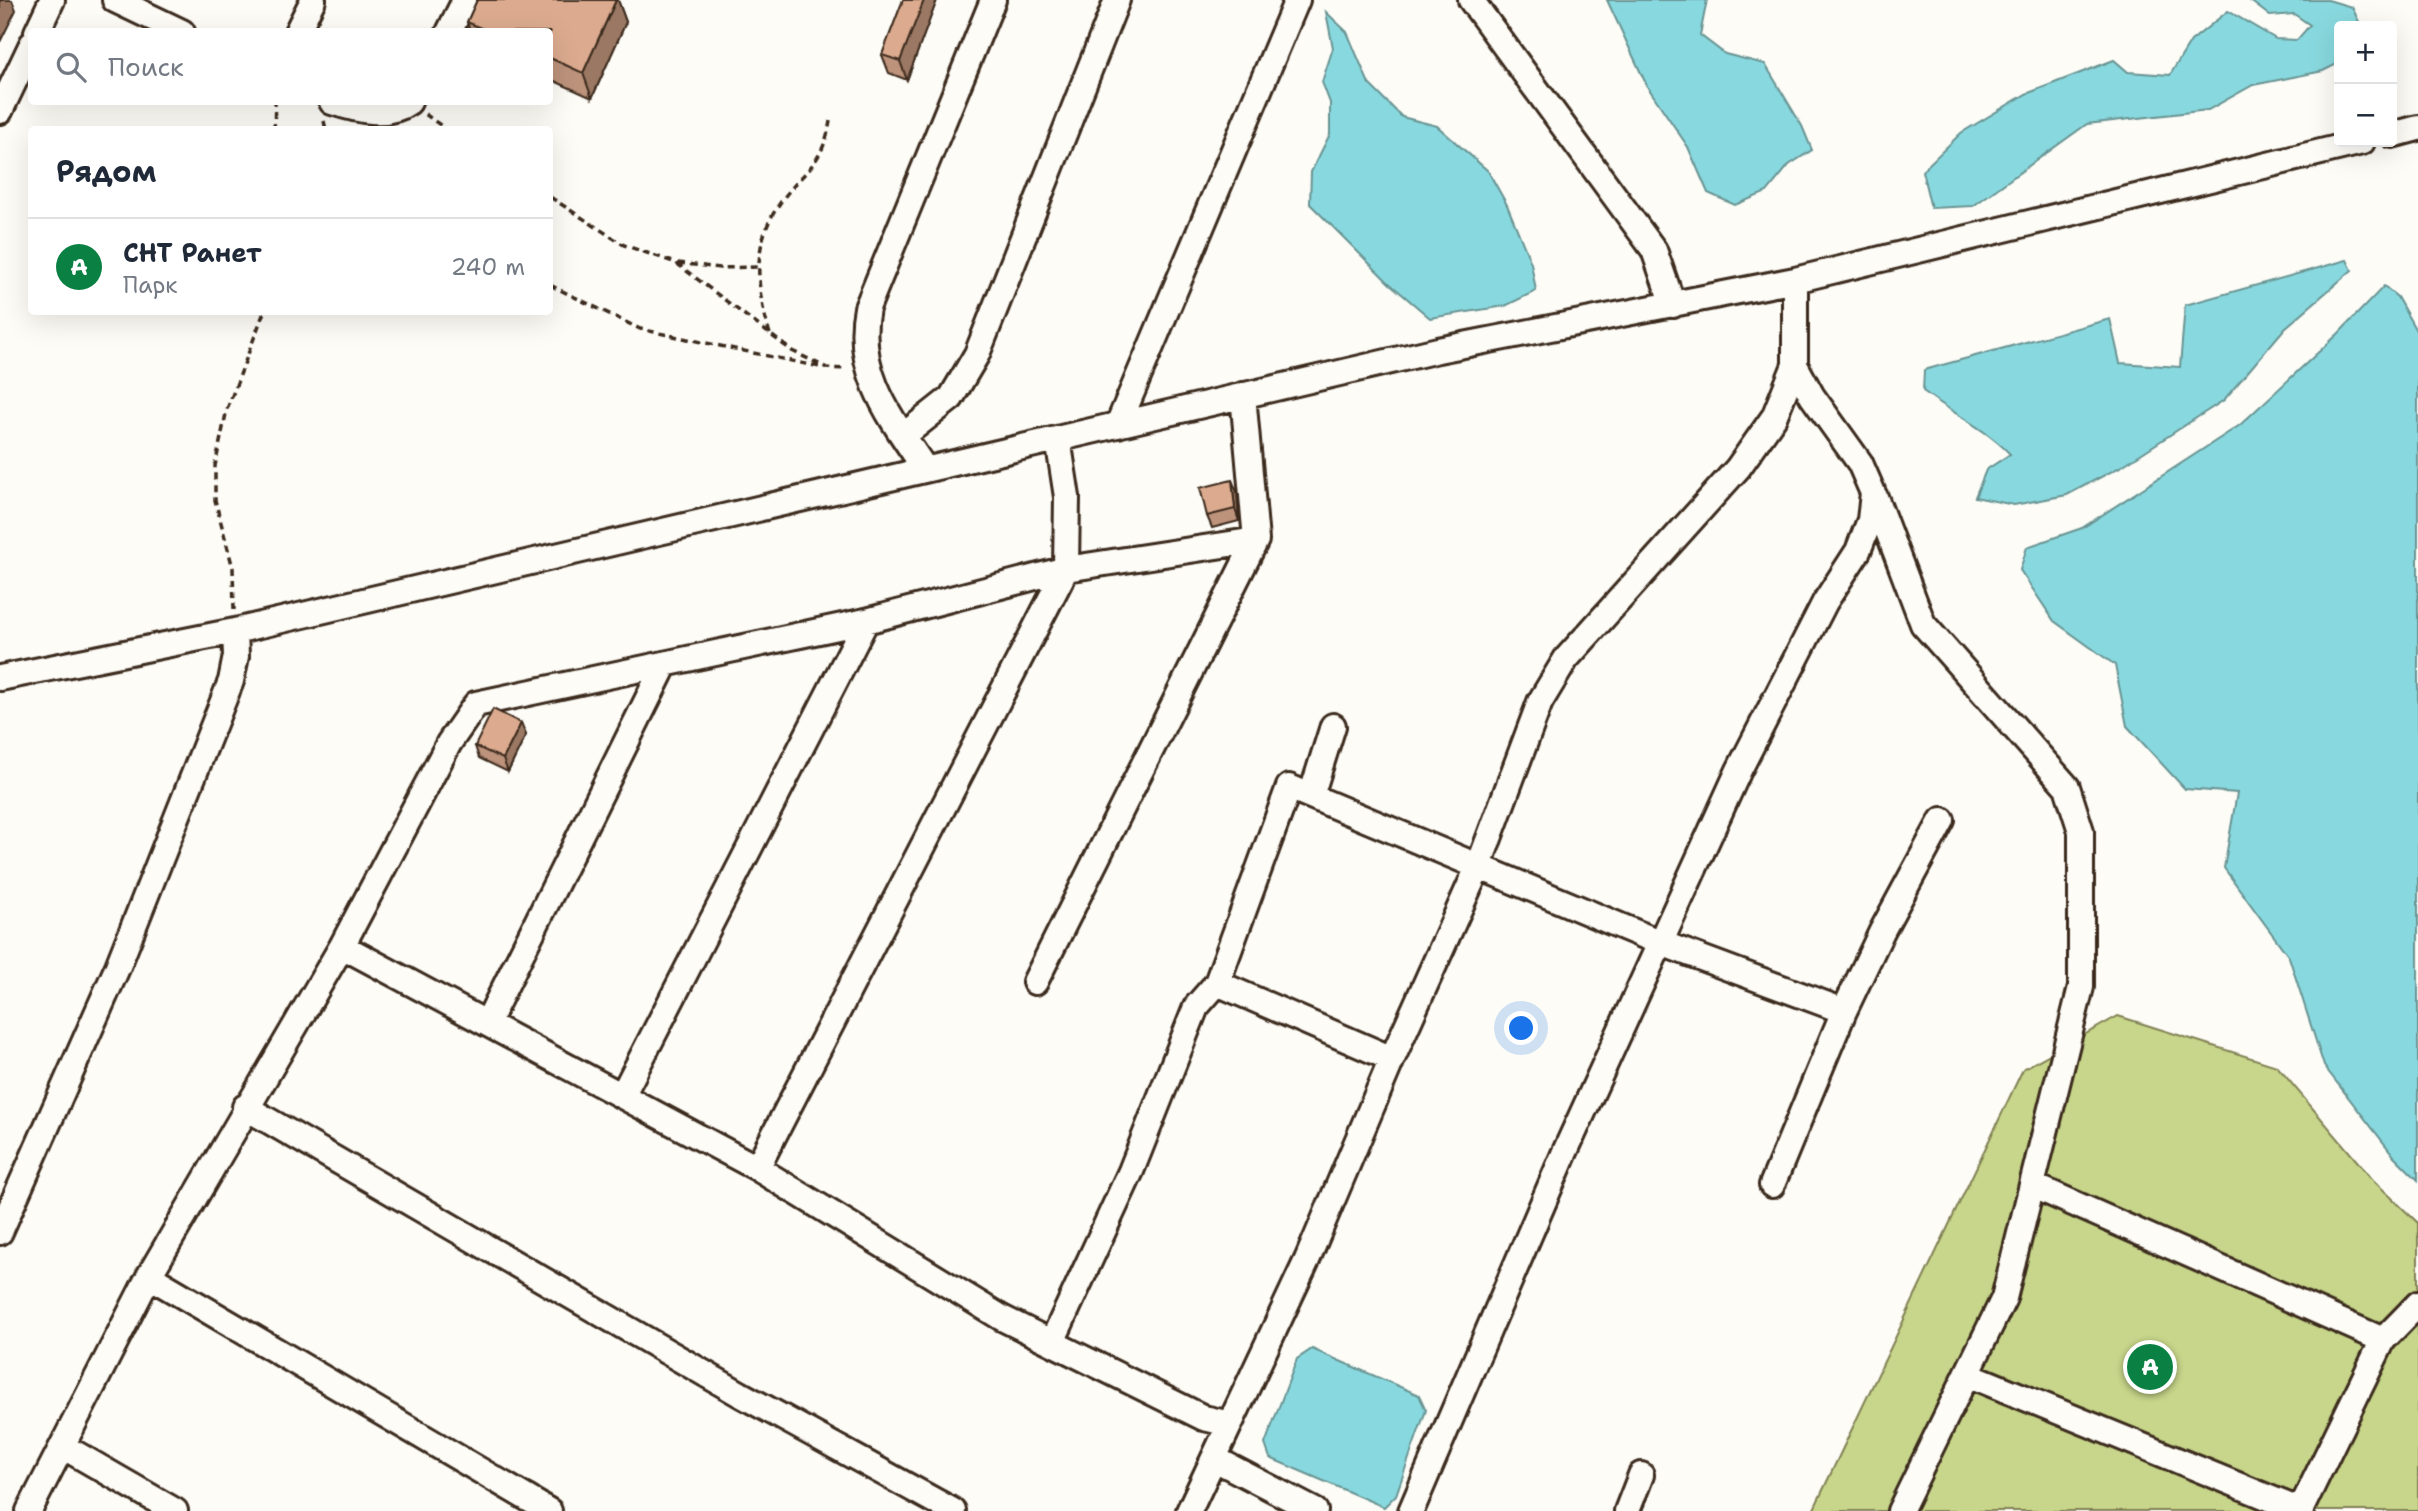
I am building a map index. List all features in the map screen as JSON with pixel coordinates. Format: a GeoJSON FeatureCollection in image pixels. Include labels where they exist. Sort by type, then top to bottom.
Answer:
{"type":"FeatureCollection","features":[{"type":"Feature","properties":{"kind":"street"},"geometry":{"type":"LineString","coordinates":[[39,28],[52,0]]}},
{"type":"Feature","properties":{"kind":"street"},"geometry":{"type":"LineString","coordinates":[[115,0],[174,28]]}},
{"type":"Feature","properties":{"kind":"street"},"geometry":{"type":"LineString","coordinates":[[299,28],[313,0]]}},
{"type":"Feature","properties":{"kind":"street"},"geometry":{"type":"LineString","coordinates":[[451,28],[466,0]]}},
{"type":"Feature","properties":{"kind":"street"},"geometry":{"type":"LineString","coordinates":[[925,470],[877,392],[869,371],[862,333],[867,307],[993,0]]}},
{"type":"Feature","properties":{"kind":"street"},"geometry":{"type":"LineString","coordinates":[[903,436],[951,398],[977,354],[1117,0]]}},
{"type":"Feature","properties":{"kind":"street"},"geometry":{"type":"LineString","coordinates":[[1118,425],[1297,0]]}},
{"type":"Feature","properties":{"kind":"street"},"geometry":{"type":"LineString","coordinates":[[1471,0],[1654,250],[1673,305]]}},
{"type":"Feature","properties":{"kind":"street"},"geometry":{"type":"LineString","coordinates":[[0,111],[28,52]]}},
{"type":"Feature","properties":{"kind":"street"},"geometry":{"type":"LineString","coordinates":[[344,105],[366,111],[387,111],[402,105]]}},
{"type":"Feature","properties":{"kind":"street"},"geometry":{"type":"LineString","coordinates":[[2397,134],[2418,128]]}},
{"type":"Feature","properties":{"kind":"street"},"geometry":{"type":"LineString","coordinates":[[0,678],[234,631],[1438,350],[1795,280],[2341,147]]}},
{"type":"Feature","properties":{"kind":"street"},"geometry":{"type":"LineString","coordinates":[[1189,1511],[1307,1260],[1392,1059],[1479,865],[1540,702],[1566,659],[1738,468],[1773,416],[1795,365],[1795,280]]}},
{"type":"Feature","properties":{"kind":"street"},"geometry":{"type":"LineString","coordinates":[[1795,365],[1812,396],[1860,463],[1923,624],[2067,787],[2081,831],[2081,987],[2004,1298],[1900,1511]]}},
{"type":"Feature","properties":{"kind":"street"},"geometry":{"type":"LineString","coordinates":[[1035,982],[1256,540],[1243,395]]}},
{"type":"Feature","properties":{"kind":"street"},"geometry":{"type":"LineString","coordinates":[[757,1168],[1066,569],[1068,508],[1058,439]]}},
{"type":"Feature","properties":{"kind":"street"},"geometry":{"type":"LineString","coordinates":[[1411,1511],[1564,1154],[1740,770],[1825,602],[1858,551],[1870,520],[1873,493]]}},
{"type":"Feature","properties":{"kind":"street"},"geometry":{"type":"LineString","coordinates":[[29,1511],[149,1276],[245,1107],[342,946],[449,743],[476,704],[866,621],[1066,569],[1256,540]]}},
{"type":"Feature","properties":{"kind":"street"},"geometry":{"type":"LineString","coordinates":[[622,1096],[866,621]]}},
{"type":"Feature","properties":{"kind":"street"},"geometry":{"type":"LineString","coordinates":[[0,1232],[118,966],[231,681],[236,656],[234,631]]}},
{"type":"Feature","properties":{"kind":"street"},"geometry":{"type":"LineString","coordinates":[[487,1023],[664,664]]}},
{"type":"Feature","properties":{"kind":"street"},"geometry":{"type":"LineString","coordinates":[[1311,796],[1333,726]]}},
{"type":"Feature","properties":{"kind":"street"},"geometry":{"type":"LineString","coordinates":[[1052,1342],[1131,1171],[1196,1007],[1216,983],[1289,787],[1661,943],[1844,1011]]}},
{"type":"Feature","properties":{"kind":"street"},"geometry":{"type":"LineString","coordinates":[[1772,1185],[1844,1011],[1882,931],[1942,820]]}},
{"type":"Feature","properties":{"kind":"street"},"geometry":{"type":"LineString","coordinates":[[342,946],[757,1168],[1002,1318],[1204,1418],[1230,1424]]}},
{"type":"Feature","properties":{"kind":"street"},"geometry":{"type":"LineString","coordinates":[[1216,983],[1392,1059]]}},
{"type":"Feature","properties":{"kind":"street"},"geometry":{"type":"LineString","coordinates":[[245,1107],[740,1394],[953,1511]]}},
{"type":"Feature","properties":{"kind":"street"},"geometry":{"type":"LineString","coordinates":[[2032,1185],[2384,1340]]}},
{"type":"Feature","properties":{"kind":"street"},"geometry":{"type":"LineString","coordinates":[[149,1276],[549,1511]]}},
{"type":"Feature","properties":{"kind":"street"},"geometry":{"type":"LineString","coordinates":[[1967,1374],[2301,1511],[2384,1340],[2418,1304]]}},
{"type":"Feature","properties":{"kind":"street"},"geometry":{"type":"LineString","coordinates":[[64,1447],[175,1511]]}},
{"type":"Feature","properties":{"kind":"street"},"geometry":{"type":"LineString","coordinates":[[1215,1460],[1315,1511]]}},
{"type":"Feature","properties":{"kind":"street"},"geometry":{"type":"LineString","coordinates":[[1627,1511],[1641,1475]]}},
{"type":"Feature","properties":{"kind":"path"},"geometry":{"type":"LineString","coordinates":[[274,126],[275,105]]}},
{"type":"Feature","properties":{"kind":"path"},"geometry":{"type":"LineString","coordinates":[[771,336],[760,302],[757,267],[770,222],[780,203],[807,174],[827,144],[830,121]]}},
{"type":"Feature","properties":{"kind":"path"},"geometry":{"type":"LineString","coordinates":[[553,199],[624,245],[676,263],[702,279],[792,351],[827,368]]}},
{"type":"Feature","properties":{"kind":"path"},"geometry":{"type":"LineString","coordinates":[[676,263],[720,268],[757,267]]}},
{"type":"Feature","properties":{"kind":"path"},"geometry":{"type":"LineString","coordinates":[[553,286],[640,329],[827,368],[869,371]]}},
{"type":"Feature","properties":{"kind":"path"},"geometry":{"type":"LineString","coordinates":[[234,631],[233,568],[215,500],[215,466],[226,409],[263,315]]}},
{"type":"Feature","properties":{"kind":"green space"},"geometry":{"type":"Polygon","coordinates":[[[2118,1016],[2277,1066],[2373,1180],[2418,1223],[2418,1511],[1813,1511],[2023,1069],[2118,1016]]]}},
{"type":"Feature","properties":{"kind":"water"},"geometry":{"type":"Polygon","coordinates":[[[1607,0],[1707,0],[1700,35],[1725,54],[1765,64],[1802,126],[1812,150],[1789,165],[1767,192],[1735,205],[1708,193],[1688,147],[1647,86],[1607,0]]]}},
{"type":"Feature","properties":{"kind":"water"},"geometry":{"type":"Polygon","coordinates":[[[2249,0],[2328,0],[2352,7],[2359,21],[2334,21],[2334,66],[2323,71],[2253,85],[2208,110],[2087,124],[1973,206],[1931,208],[1922,171],[1961,133],[2026,94],[2114,60],[2128,72],[2170,75],[2191,41],[2228,11],[2276,39],[2297,40],[2310,25],[2294,14],[2270,16],[2249,0]]]}},
{"type":"Feature","properties":{"kind":"water"},"geometry":{"type":"Polygon","coordinates":[[[1326,12],[1347,32],[1369,84],[1402,117],[1437,126],[1488,171],[1507,205],[1531,263],[1536,291],[1505,306],[1430,318],[1389,283],[1310,204],[1311,172],[1330,134],[1330,103],[1322,82],[1333,48],[1326,12]]]}},
{"type":"Feature","properties":{"kind":"water"},"geometry":{"type":"Polygon","coordinates":[[[2347,260],[2352,270],[2285,328],[2224,400],[2122,466],[2067,495],[2014,505],[1975,497],[1986,470],[2010,454],[1979,428],[1923,391],[1924,370],[2110,319],[2120,363],[2180,367],[2185,305],[2347,260]]]}},
{"type":"Feature","properties":{"kind":"water"},"geometry":{"type":"Polygon","coordinates":[[[2384,286],[2397,297],[2418,334],[2418,1180],[2394,1156],[2324,1066],[2289,957],[2224,868],[2237,793],[2185,789],[2127,726],[2115,665],[2054,621],[2020,570],[2027,547],[2082,528],[2240,425],[2338,334],[2384,286]]]}},
{"type":"Feature","properties":{"kind":"water"},"geometry":{"type":"Polygon","coordinates":[[[1312,1349],[1419,1395],[1426,1410],[1396,1495],[1384,1507],[1270,1458],[1265,1444],[1297,1359],[1312,1349]]]}},
{"type":"Feature","properties":{"kind":"building"},"geometry":{"type":"Polygon","coordinates":[[[477,0],[616,0],[583,73],[553,59],[553,28],[481,28],[467,22],[477,0]]]}},
{"type":"Feature","properties":{"kind":"building"},"geometry":{"type":"Polygon","coordinates":[[[903,0],[924,0],[900,61],[882,55],[903,0]]]}},
{"type":"Feature","properties":{"kind":"building"},"geometry":{"type":"Polygon","coordinates":[[[1232,480],[1235,509],[1207,516],[1200,488],[1232,480]]]}},
{"type":"Feature","properties":{"kind":"building"},"geometry":{"type":"Polygon","coordinates":[[[493,709],[521,723],[503,759],[475,746],[493,709]]]}},
{"type":"Feature","properties":{"kind":"place","name":"СНТ Ранет"},"geometry":{"type":"Point","coordinates":[2150,1367]}}]}
